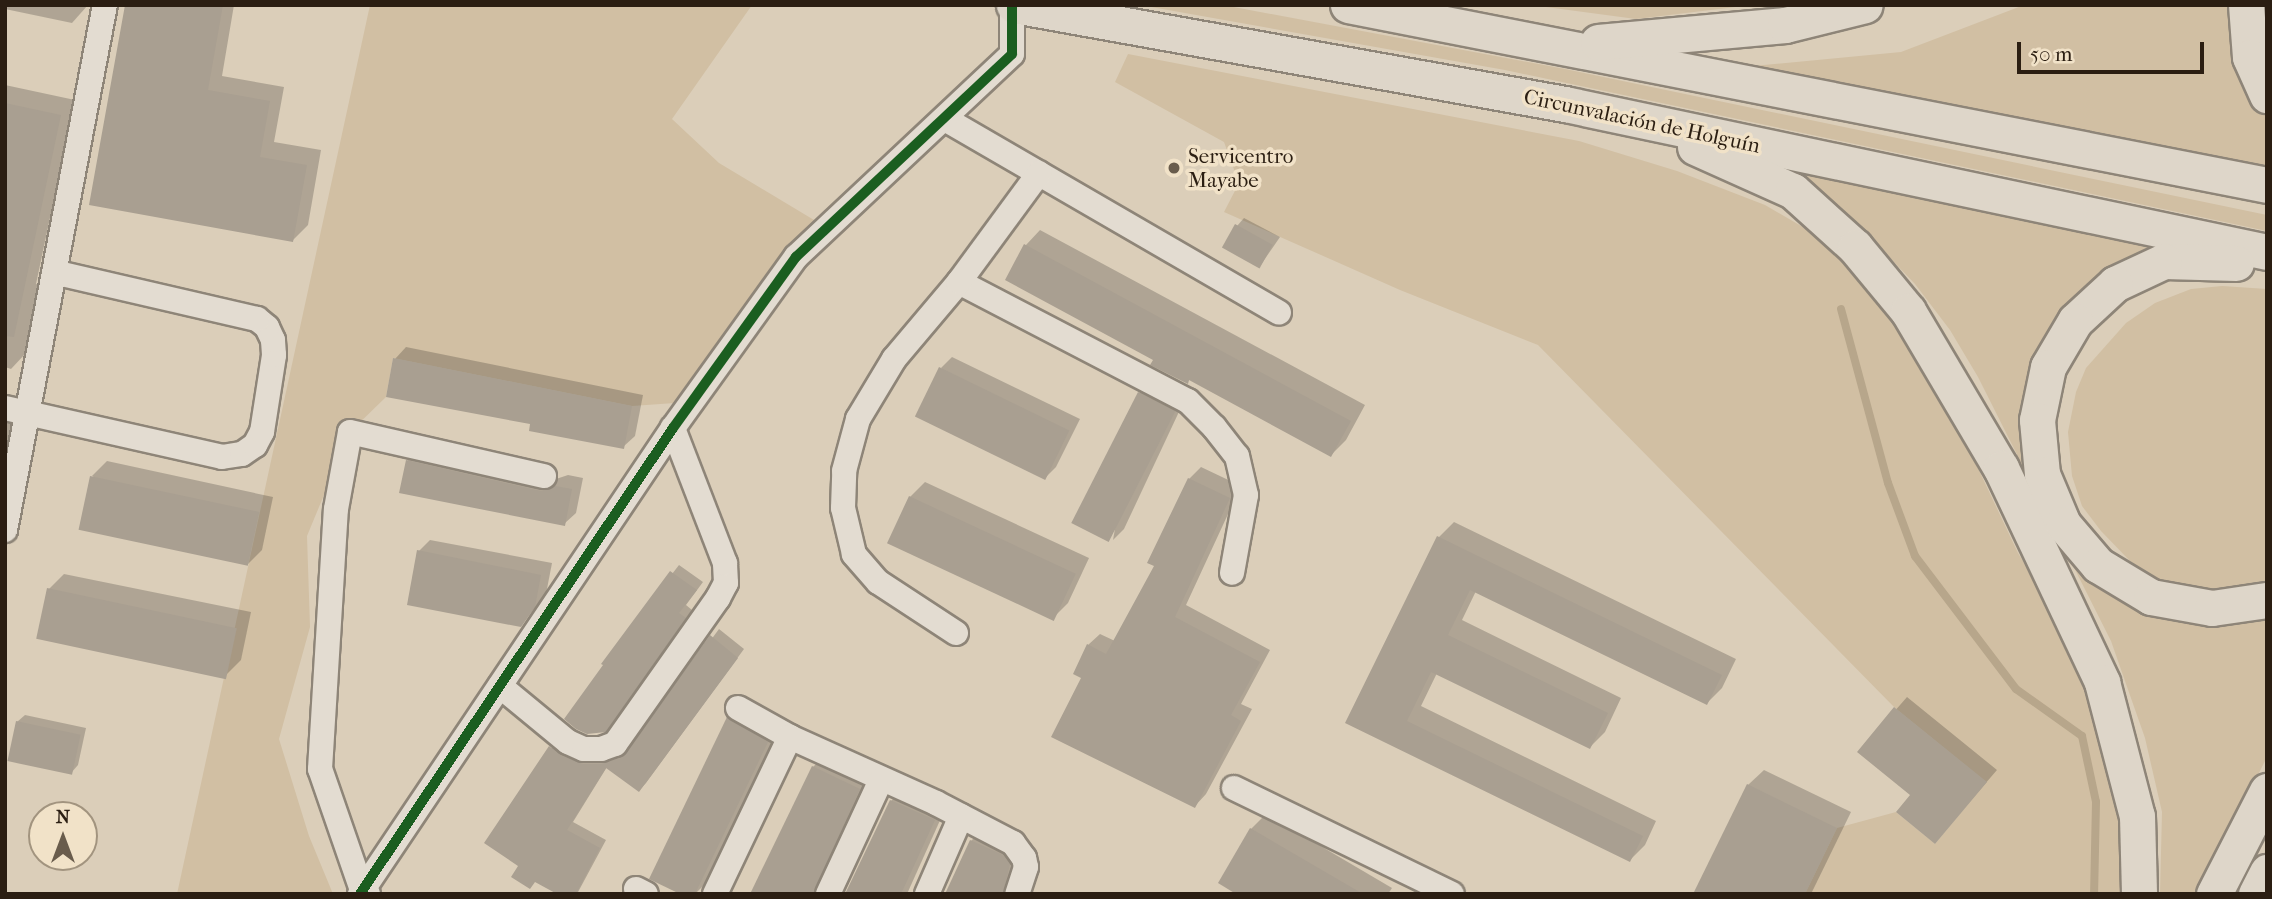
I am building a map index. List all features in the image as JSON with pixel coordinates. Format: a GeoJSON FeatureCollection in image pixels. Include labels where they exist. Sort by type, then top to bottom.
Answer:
{"type":"FeatureCollection","features":[{"type":"Feature","properties":{"kind":"highway","name":"Circunvalación de Holguín"},"geometry":{"type":"LineString","coordinates":[[1013,5],[1565,104],[2267,252]]}},
{"type":"Feature","properties":{"kind":"highway"},"geometry":{"type":"LineString","coordinates":[[1348,5],[2267,185]]}},
{"type":"Feature","properties":{"kind":"highway"},"geometry":{"type":"LineString","coordinates":[[1559,46],[1785,24],[1865,5]]}},
{"type":"Feature","properties":{"kind":"highway"},"geometry":{"type":"LineString","coordinates":[[2246,5],[2250,57],[2267,95]]}},
{"type":"Feature","properties":{"kind":"highway"},"geometry":{"type":"LineString","coordinates":[[1565,104],[1712,153],[1793,191],[1855,247],[1908,311],[2001,468],[2102,682],[2137,816],[2139,894]]}},
{"type":"Feature","properties":{"kind":"highway"},"geometry":{"type":"LineString","coordinates":[[2267,266],[2218,261],[2164,261],[2115,284],[2075,321],[2048,367],[2037,420],[2042,474],[2047,486],[2063,524],[2098,565],[2151,597],[2212,608],[2267,600]]}},
{"type":"Feature","properties":{"kind":"highway"},"geometry":{"type":"LineString","coordinates":[[2214,894],[2267,791]]}},
{"type":"Feature","properties":{"kind":"highway"},"geometry":{"type":"LineString","coordinates":[[2256,894],[2267,872]]}},
{"type":"Feature","properties":{"kind":"street"},"geometry":{"type":"LineString","coordinates":[[5,530],[16,410],[54,272],[104,5]]}},
{"type":"Feature","properties":{"kind":"street"},"geometry":{"type":"LineString","coordinates":[[363,892],[673,428],[796,257],[1012,54],[1013,5]]}},
{"type":"Feature","properties":{"kind":"street"},"geometry":{"type":"LineString","coordinates":[[945,119],[1279,313]]}},
{"type":"Feature","properties":{"kind":"street"},"geometry":{"type":"LineString","coordinates":[[956,633],[878,582],[855,554],[843,509],[844,471],[858,419],[894,359],[959,282],[1039,173]]}},
{"type":"Feature","properties":{"kind":"street"},"geometry":{"type":"LineString","coordinates":[[16,410],[222,457],[242,454],[255,445],[262,432],[274,355],[273,340],[267,327],[257,319],[54,272]]}},
{"type":"Feature","properties":{"kind":"street"},"geometry":{"type":"LineString","coordinates":[[959,282],[1188,401],[1214,426],[1237,457],[1246,495],[1232,573]]}},
{"type":"Feature","properties":{"kind":"street"},"geometry":{"type":"LineString","coordinates":[[500,686],[568,742],[584,749],[608,747],[625,732],[719,598],[726,583],[725,563],[673,428]]}},
{"type":"Feature","properties":{"kind":"street"},"geometry":{"type":"LineString","coordinates":[[363,892],[320,769],[336,509],[350,432],[544,476]]}},
{"type":"Feature","properties":{"kind":"street"},"geometry":{"type":"LineString","coordinates":[[738,708],[790,737],[1013,843],[1020,851],[1026,867],[1017,894]]}},
{"type":"Feature","properties":{"kind":"street"},"geometry":{"type":"LineString","coordinates":[[715,894],[790,737]]}},
{"type":"Feature","properties":{"kind":"street"},"geometry":{"type":"LineString","coordinates":[[828,894],[881,780]]}},
{"type":"Feature","properties":{"kind":"street"},"geometry":{"type":"LineString","coordinates":[[1234,788],[1423,888],[1452,894]]}},
{"type":"Feature","properties":{"kind":"street"},"geometry":{"type":"LineString","coordinates":[[928,894],[961,816]]}},
{"type":"Feature","properties":{"kind":"shaded area"},"geometry":{"type":"Polygon","coordinates":[[[370,5],[752,5],[672,119],[719,163],[819,223],[689,402],[632,406],[393,358],[386,397],[350,432],[307,536],[310,627],[279,739],[309,836],[333,894],[177,894],[370,5]]]}},
{"type":"Feature","properties":{"kind":"shaded area"},"geometry":{"type":"Polygon","coordinates":[[[1140,5],[1223,5],[1565,69],[2267,215],[2267,231],[1505,70],[1140,5]]]}},
{"type":"Feature","properties":{"kind":"shaded area"},"geometry":{"type":"Polygon","coordinates":[[[1531,5],[1752,5],[1636,19],[1531,5]]]}},
{"type":"Feature","properties":{"kind":"shaded area"},"geometry":{"type":"Polygon","coordinates":[[[2024,5],[2242,5],[2255,86],[2267,117],[2267,177],[1753,66],[1901,52],[2024,5]]]}},
{"type":"Feature","properties":{"kind":"shaded area"},"geometry":{"type":"Polygon","coordinates":[[[1128,54],[1579,141],[1677,171],[1765,205],[1820,237],[1856,270],[1881,299],[1959,428],[2018,553],[2051,608],[2082,672],[2128,814],[2129,894],[1805,894],[1837,828],[1896,812],[1935,844],[1986,782],[1894,707],[1538,345],[1400,290],[1224,212],[1239,183],[1224,142],[1115,82],[1128,54]]]}},
{"type":"Feature","properties":{"kind":"shaded area"},"geometry":{"type":"Polygon","coordinates":[[[1759,156],[2187,248],[2073,319],[2039,470],[2120,593],[2177,620],[2219,624],[2267,619],[2267,757],[2198,894],[2160,894],[2162,812],[2145,738],[2111,641],[1978,377],[1950,330],[1915,284],[1869,236],[1846,215],[1759,156]]]}},
{"type":"Feature","properties":{"kind":"shaded area"},"geometry":{"type":"Polygon","coordinates":[[[2222,286],[2267,289],[2267,587],[2211,592],[2181,588],[2153,577],[2130,561],[2101,531],[2082,506],[2072,476],[2068,432],[2076,392],[2086,368],[2126,323],[2155,303],[2191,289],[2222,286]]]}},
{"type":"Feature","properties":{"kind":"building"},"geometry":{"type":"Polygon","coordinates":[[[125,5],[223,5],[208,90],[270,101],[260,157],[307,165],[293,242],[89,205],[125,5]]]}},
{"type":"Feature","properties":{"kind":"building"},"geometry":{"type":"Polygon","coordinates":[[[5,103],[61,115],[14,337],[5,336],[5,103]]]}},
{"type":"Feature","properties":{"kind":"building"},"geometry":{"type":"Polygon","coordinates":[[[1235,224],[1273,245],[1260,268],[1222,248],[1235,224]]]}},
{"type":"Feature","properties":{"kind":"building"},"geometry":{"type":"Polygon","coordinates":[[[1024,244],[1351,421],[1331,457],[1189,380],[1188,384],[1150,365],[1153,360],[1005,280],[1024,244]]]}},
{"type":"Feature","properties":{"kind":"building"},"geometry":{"type":"Polygon","coordinates":[[[393,358],[632,406],[624,449],[529,431],[530,424],[386,397],[393,358]]]}},
{"type":"Feature","properties":{"kind":"building"},"geometry":{"type":"Polygon","coordinates":[[[939,367],[1069,431],[1045,480],[915,416],[939,367]]]}},
{"type":"Feature","properties":{"kind":"building"},"geometry":{"type":"Polygon","coordinates":[[[1138,392],[1175,411],[1109,542],[1071,523],[1138,392]]]}},
{"type":"Feature","properties":{"kind":"building"},"geometry":{"type":"Polygon","coordinates":[[[406,460],[541,491],[555,486],[572,489],[565,526],[399,493],[406,460]]]}},
{"type":"Feature","properties":{"kind":"building"},"geometry":{"type":"Polygon","coordinates":[[[90,476],[259,512],[248,566],[79,530],[90,476]]]}},
{"type":"Feature","properties":{"kind":"building"},"geometry":{"type":"Polygon","coordinates":[[[1188,478],[1230,498],[1175,617],[1260,662],[1231,715],[1241,721],[1195,808],[1051,737],[1081,678],[1073,674],[1087,644],[1106,654],[1154,566],[1147,563],[1188,478]]]}},
{"type":"Feature","properties":{"kind":"building"},"geometry":{"type":"Polygon","coordinates":[[[909,496],[1076,574],[1054,621],[887,543],[909,496]]]}},
{"type":"Feature","properties":{"kind":"building"},"geometry":{"type":"Polygon","coordinates":[[[1437,536],[1722,675],[1707,705],[1470,590],[1448,635],[1608,713],[1590,749],[1431,672],[1407,721],[1643,836],[1630,862],[1345,723],[1437,536]]]}},
{"type":"Feature","properties":{"kind":"building"},"geometry":{"type":"Polygon","coordinates":[[[417,550],[541,575],[535,607],[521,627],[407,605],[417,550]]]}},
{"type":"Feature","properties":{"kind":"building"},"geometry":{"type":"Polygon","coordinates":[[[670,571],[697,590],[679,613],[686,618],[606,732],[587,734],[576,729],[564,719],[670,571]]]}},
{"type":"Feature","properties":{"kind":"building"},"geometry":{"type":"Polygon","coordinates":[[[47,588],[237,628],[226,679],[36,639],[47,588]]]}},
{"type":"Feature","properties":{"kind":"building"},"geometry":{"type":"Polygon","coordinates":[[[710,635],[738,658],[639,792],[606,768],[567,830],[600,848],[576,894],[557,894],[535,882],[530,889],[511,877],[518,866],[484,843],[549,746],[562,756],[583,764],[601,764],[621,758],[710,635]]]}},
{"type":"Feature","properties":{"kind":"building"},"geometry":{"type":"Polygon","coordinates":[[[1894,707],[1987,782],[1935,844],[1896,812],[1910,795],[1857,752],[1894,707]]]}},
{"type":"Feature","properties":{"kind":"building"},"geometry":{"type":"Polygon","coordinates":[[[727,717],[768,742],[695,894],[680,894],[649,879],[727,717]]]}},
{"type":"Feature","properties":{"kind":"building"},"geometry":{"type":"Polygon","coordinates":[[[16,721],[81,735],[72,775],[7,761],[16,721]]]}},
{"type":"Feature","properties":{"kind":"building"},"geometry":{"type":"Polygon","coordinates":[[[812,766],[860,789],[813,894],[750,894],[812,766]]]}},
{"type":"Feature","properties":{"kind":"building"},"geometry":{"type":"Polygon","coordinates":[[[1747,784],[1837,828],[1805,894],[1693,894],[1747,784]]]}},
{"type":"Feature","properties":{"kind":"building"},"geometry":{"type":"Polygon","coordinates":[[[890,800],[935,820],[901,894],[845,894],[890,800]]]}},
{"type":"Feature","properties":{"kind":"building"},"geometry":{"type":"Polygon","coordinates":[[[1250,828],[1363,894],[1236,894],[1218,883],[1250,828]]]}},
{"type":"Feature","properties":{"kind":"building"},"geometry":{"type":"Polygon","coordinates":[[[970,840],[1003,855],[1010,864],[1003,894],[945,894],[970,840]]]}},
{"type":"Feature","properties":{"kind":"waterway"},"geometry":{"type":"LineString","coordinates":[[1841,309],[1888,483],[1915,556],[2016,689],[2082,736],[2096,802],[2094,894]]}},
{"type":"Feature","properties":{"kind":"cycle path"},"geometry":{"type":"LineString","coordinates":[[360,894],[673,428],[796,257],[1012,54],[1012,5]]}},
{"type":"Feature","properties":{"kind":"place","name":"Servicentro Mayabe"},"geometry":{"type":"Point","coordinates":[1174,168]}}]}
